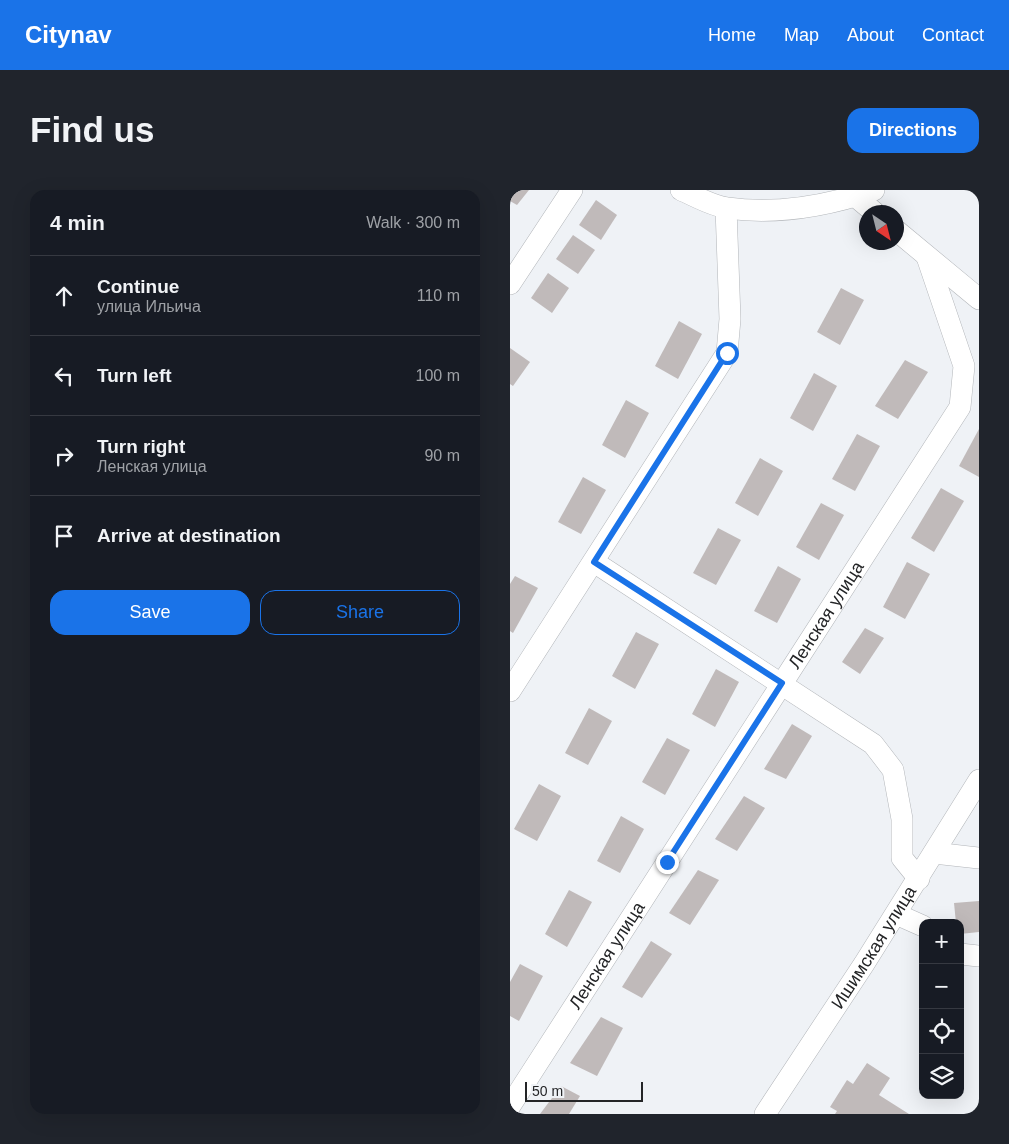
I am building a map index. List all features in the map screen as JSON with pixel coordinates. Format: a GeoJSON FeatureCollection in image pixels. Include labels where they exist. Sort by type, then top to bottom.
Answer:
{"type":"FeatureCollection","features":[{"type":"Feature","properties":{"kind":"street"},"geometry":{"type":"LineString","coordinates":[[510,284],[572,190]]}},
{"type":"Feature","properties":{"kind":"street"},"geometry":{"type":"LineString","coordinates":[[681,190],[726,208],[798,209],[865,193],[871,205]]}},
{"type":"Feature","properties":{"kind":"street"},"geometry":{"type":"LineString","coordinates":[[510,691],[727,353],[730,319],[726,208]]}},
{"type":"Feature","properties":{"kind":"street"},"geometry":{"type":"LineString","coordinates":[[904,238],[979,300]]}},
{"type":"Feature","properties":{"kind":"street","name":"Ленская улица"},"geometry":{"type":"LineString","coordinates":[[510,1106],[960,407],[964,366],[928,257]]}},
{"type":"Feature","properties":{"kind":"street"},"geometry":{"type":"LineString","coordinates":[[594,562],[873,744],[894,770],[902,818],[902,858],[919,879]]}},
{"type":"Feature","properties":{"kind":"street","name":"Ишимская улица"},"geometry":{"type":"LineString","coordinates":[[765,1114],[919,879],[979,780]]}},
{"type":"Feature","properties":{"kind":"street"},"geometry":{"type":"LineString","coordinates":[[934,853],[979,858]]}},
{"type":"Feature","properties":{"kind":"street"},"geometry":{"type":"LineString","coordinates":[[896,914],[919,924]]}},
{"type":"Feature","properties":{"kind":"street"},"geometry":{"type":"LineString","coordinates":[[964,954],[979,956]]}},
{"type":"Feature","properties":{"kind":"building"},"geometry":{"type":"Polygon","coordinates":[[[510,190],[529,190],[517,205],[510,201],[510,190]]]}},
{"type":"Feature","properties":{"kind":"building"},"geometry":{"type":"Polygon","coordinates":[[[596,200],[617,215],[601,240],[579,225],[596,200]]]}},
{"type":"Feature","properties":{"kind":"building"},"geometry":{"type":"Polygon","coordinates":[[[573,235],[595,250],[578,274],[556,259],[573,235]]]}},
{"type":"Feature","properties":{"kind":"building"},"geometry":{"type":"Polygon","coordinates":[[[548,273],[569,288],[552,313],[531,298],[548,273]]]}},
{"type":"Feature","properties":{"kind":"building"},"geometry":{"type":"Polygon","coordinates":[[[841,288],[864,300],[840,345],[817,332],[841,288]]]}},
{"type":"Feature","properties":{"kind":"building"},"geometry":{"type":"Polygon","coordinates":[[[679,321],[702,334],[678,379],[655,366],[679,321]]]}},
{"type":"Feature","properties":{"kind":"building"},"geometry":{"type":"Polygon","coordinates":[[[510,348],[530,362],[513,386],[510,384],[510,348]]]}},
{"type":"Feature","properties":{"kind":"building"},"geometry":{"type":"Polygon","coordinates":[[[905,360],[928,372],[898,419],[875,406],[905,360]]]}},
{"type":"Feature","properties":{"kind":"building"},"geometry":{"type":"Polygon","coordinates":[[[814,373],[837,386],[813,431],[790,418],[814,373]]]}},
{"type":"Feature","properties":{"kind":"building"},"geometry":{"type":"Polygon","coordinates":[[[626,400],[649,413],[625,458],[602,445],[626,400]]]}},
{"type":"Feature","properties":{"kind":"building"},"geometry":{"type":"Polygon","coordinates":[[[979,429],[979,477],[959,466],[979,429]]]}},
{"type":"Feature","properties":{"kind":"building"},"geometry":{"type":"Polygon","coordinates":[[[857,434],[880,446],[855,491],[832,479],[857,434]]]}},
{"type":"Feature","properties":{"kind":"building"},"geometry":{"type":"Polygon","coordinates":[[[760,458],[783,471],[758,516],[735,503],[760,458]]]}},
{"type":"Feature","properties":{"kind":"building"},"geometry":{"type":"Polygon","coordinates":[[[583,477],[606,490],[581,534],[558,522],[583,477]]]}},
{"type":"Feature","properties":{"kind":"building"},"geometry":{"type":"Polygon","coordinates":[[[941,488],[964,501],[934,552],[911,538],[941,488]]]}},
{"type":"Feature","properties":{"kind":"building"},"geometry":{"type":"Polygon","coordinates":[[[821,503],[844,515],[819,560],[796,547],[821,503]]]}},
{"type":"Feature","properties":{"kind":"building"},"geometry":{"type":"Polygon","coordinates":[[[718,528],[741,540],[716,585],[693,573],[718,528]]]}},
{"type":"Feature","properties":{"kind":"building"},"geometry":{"type":"Polygon","coordinates":[[[907,562],[930,574],[905,619],[883,607],[907,562]]]}},
{"type":"Feature","properties":{"kind":"building"},"geometry":{"type":"Polygon","coordinates":[[[778,566],[801,579],[777,623],[754,611],[778,566]]]}},
{"type":"Feature","properties":{"kind":"building"},"geometry":{"type":"Polygon","coordinates":[[[515,576],[538,588],[513,633],[510,631],[510,584],[515,576]]]}},
{"type":"Feature","properties":{"kind":"building"},"geometry":{"type":"Polygon","coordinates":[[[865,628],[884,638],[860,674],[842,662],[865,628]]]}},
{"type":"Feature","properties":{"kind":"building"},"geometry":{"type":"Polygon","coordinates":[[[636,632],[659,644],[635,689],[612,676],[636,632]]]}},
{"type":"Feature","properties":{"kind":"building"},"geometry":{"type":"Polygon","coordinates":[[[716,669],[739,682],[715,727],[692,714],[716,669]]]}},
{"type":"Feature","properties":{"kind":"building"},"geometry":{"type":"Polygon","coordinates":[[[589,708],[612,721],[588,765],[565,753],[589,708]]]}},
{"type":"Feature","properties":{"kind":"building"},"geometry":{"type":"Polygon","coordinates":[[[792,724],[812,736],[786,779],[764,769],[792,724]]]}},
{"type":"Feature","properties":{"kind":"building"},"geometry":{"type":"Polygon","coordinates":[[[667,738],[690,750],[665,795],[642,782],[667,738]]]}},
{"type":"Feature","properties":{"kind":"building"},"geometry":{"type":"Polygon","coordinates":[[[539,784],[561,796],[537,841],[514,829],[539,784]]]}},
{"type":"Feature","properties":{"kind":"building"},"geometry":{"type":"Polygon","coordinates":[[[744,796],[765,808],[737,851],[715,839],[744,796]]]}},
{"type":"Feature","properties":{"kind":"building"},"geometry":{"type":"Polygon","coordinates":[[[621,816],[644,829],[620,873],[597,861],[621,816]]]}},
{"type":"Feature","properties":{"kind":"building"},"geometry":{"type":"Polygon","coordinates":[[[698,870],[719,880],[690,925],[669,913],[698,870]]]}},
{"type":"Feature","properties":{"kind":"building"},"geometry":{"type":"Polygon","coordinates":[[[569,890],[592,902],[567,947],[545,934],[569,890]]]}},
{"type":"Feature","properties":{"kind":"building"},"geometry":{"type":"Polygon","coordinates":[[[979,901],[979,932],[964,934],[964,919],[956,919],[954,903],[979,901]]]}},
{"type":"Feature","properties":{"kind":"building"},"geometry":{"type":"Polygon","coordinates":[[[651,941],[672,954],[642,998],[622,987],[651,941]]]}},
{"type":"Feature","properties":{"kind":"building"},"geometry":{"type":"Polygon","coordinates":[[[520,964],[543,976],[519,1021],[510,1016],[510,982],[520,964]]]}},
{"type":"Feature","properties":{"kind":"building"},"geometry":{"type":"Polygon","coordinates":[[[601,1017],[623,1028],[597,1076],[570,1063],[601,1017]]]}},
{"type":"Feature","properties":{"kind":"building"},"geometry":{"type":"Polygon","coordinates":[[[867,1063],[890,1078],[879,1095],[909,1114],[835,1114],[837,1111],[830,1107],[847,1080],[853,1084],[867,1063]]]}},
{"type":"Feature","properties":{"kind":"building"},"geometry":{"type":"Polygon","coordinates":[[[561,1086],[580,1096],[569,1114],[540,1114],[561,1086]]]}},
{"type":"Feature","properties":{"kind":"route"},"geometry":{"type":"LineString","coordinates":[[667,862],[782,683],[594,562],[727,353]]}}]}
